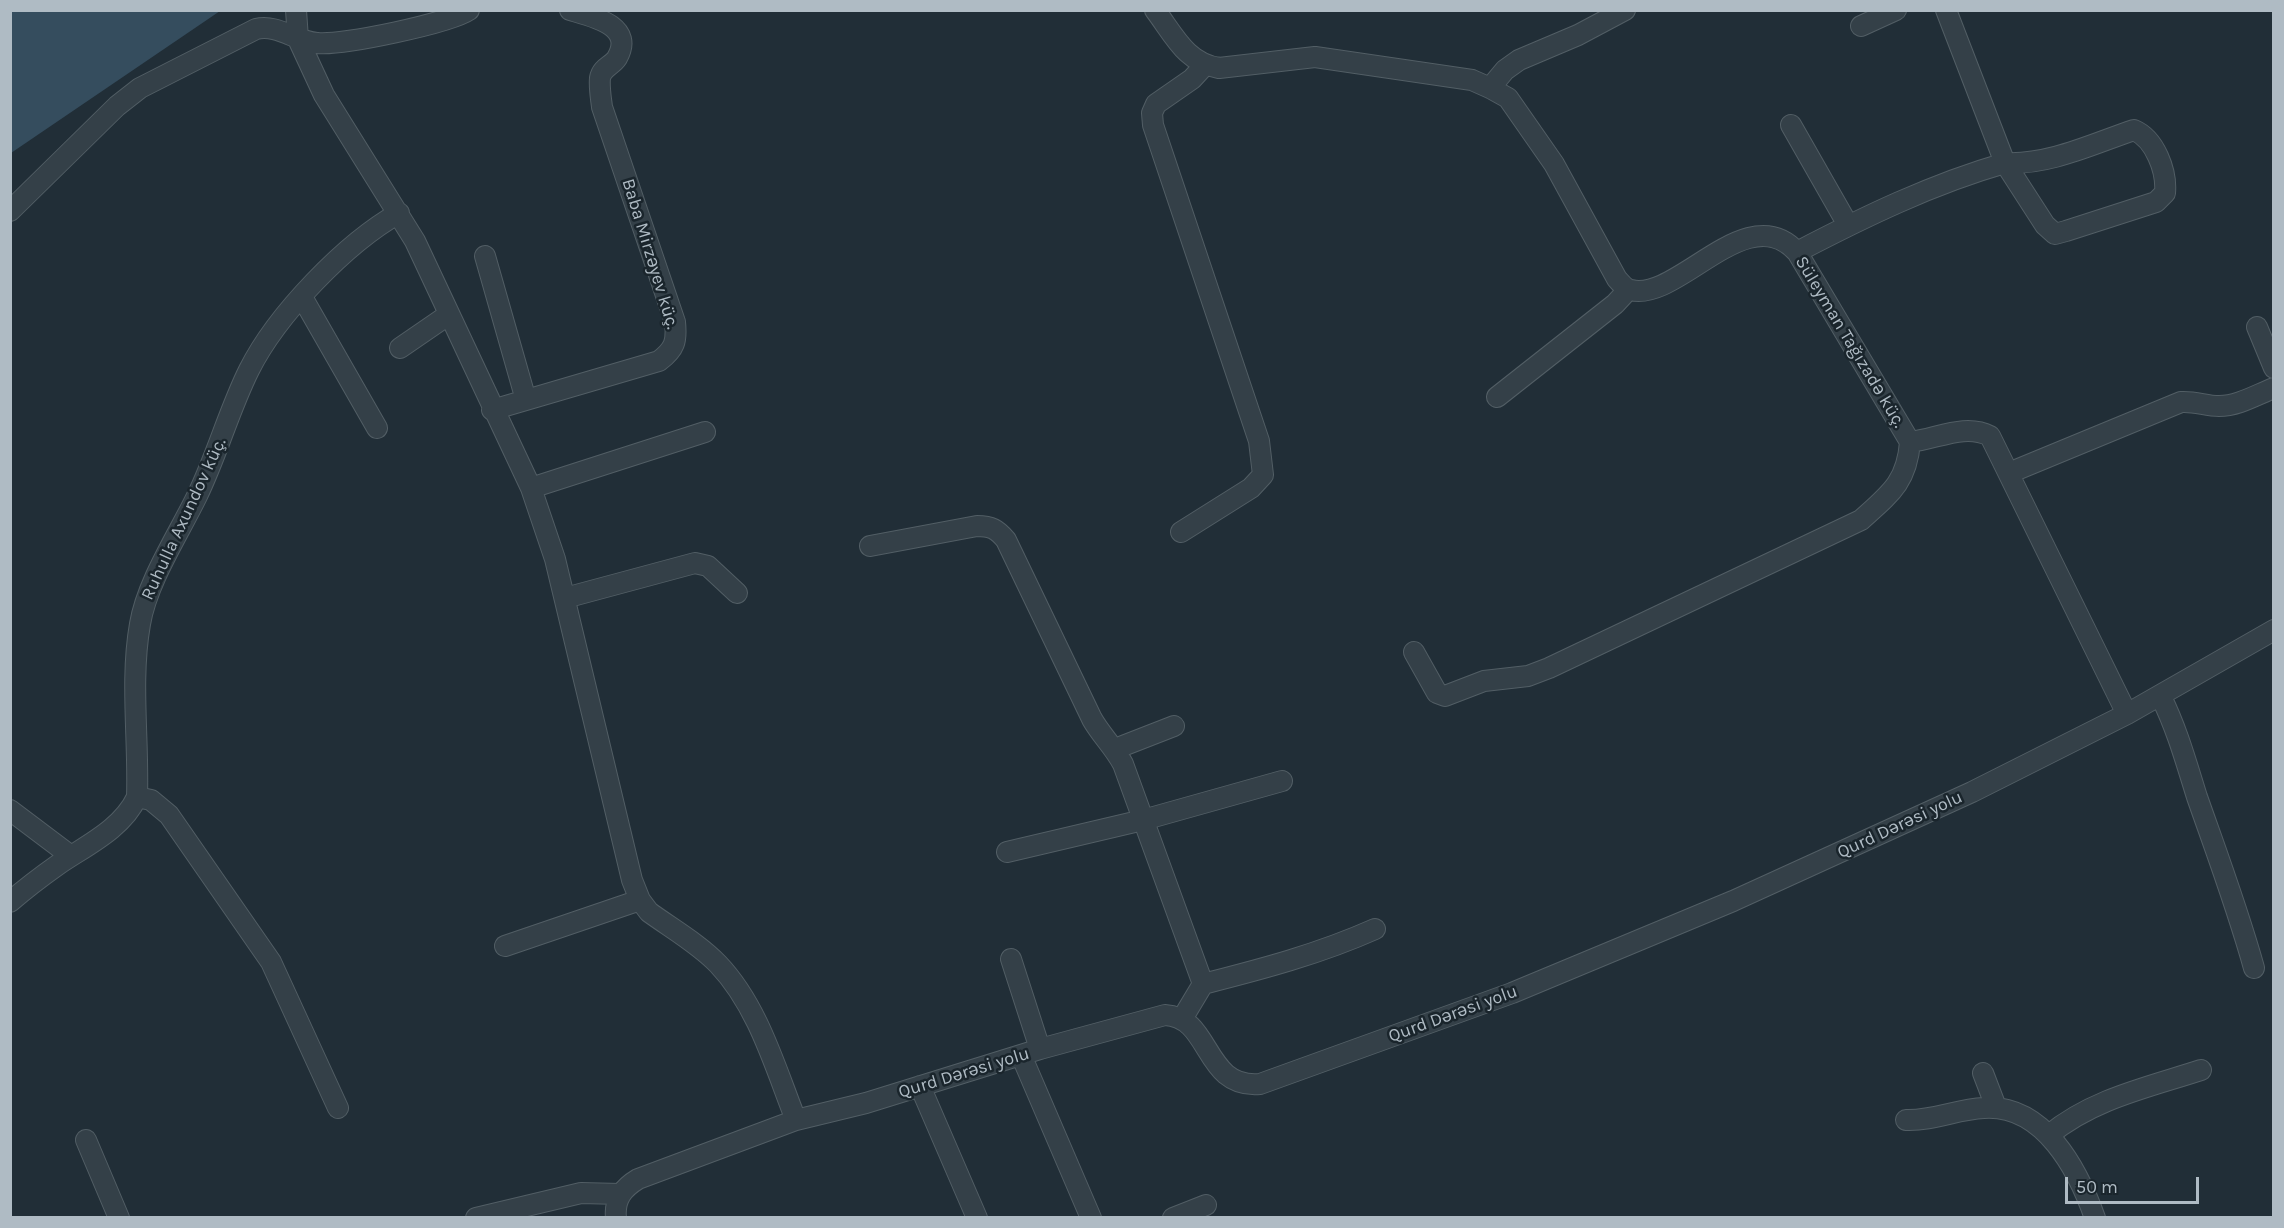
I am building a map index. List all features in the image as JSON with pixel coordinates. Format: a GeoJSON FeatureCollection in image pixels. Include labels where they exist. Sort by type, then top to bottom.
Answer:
{"type":"FeatureCollection","features":[{"type":"Feature","properties":{"kind":"street"},"geometry":{"type":"LineString","coordinates":[[296,10],[298,39],[329,103],[415,242],[492,410],[531,488],[555,559],[632,880],[640,900],[649,912],[716,962],[727,975],[767,1045],[795,1120]]}},
{"type":"Feature","properties":{"kind":"street"},"geometry":{"type":"LineString","coordinates":[[10,211],[117,106],[140,88],[256,29],[265,27],[318,44],[354,39],[455,17],[469,10]]}},
{"type":"Feature","properties":{"kind":"street","name":"Baba Mirzəyev küç."},"geometry":{"type":"LineString","coordinates":[[492,410],[659,361],[672,352],[676,340],[675,322],[602,107],[600,77],[604,68],[616,60],[619,54],[620,43],[617,30],[607,21],[570,10]]}},
{"type":"Feature","properties":{"kind":"street"},"geometry":{"type":"LineString","coordinates":[[1155,10],[1187,54],[1204,66],[1219,68],[1315,57],[1472,80],[1508,98],[1554,164],[1617,279],[1628,290],[1615,304],[1497,397]]}},
{"type":"Feature","properties":{"kind":"street"},"geometry":{"type":"LineString","coordinates":[[1490,88],[1505,70],[1519,60],[1625,10]]}},
{"type":"Feature","properties":{"kind":"street"},"geometry":{"type":"LineString","coordinates":[[1861,26],[1896,10]]}},
{"type":"Feature","properties":{"kind":"street"},"geometry":{"type":"LineString","coordinates":[[1797,252],[1848,225],[1946,182],[2005,164],[2025,164],[2047,159],[2134,130],[2144,134],[2152,142],[2166,183],[2165,193],[2156,202],[2055,234],[2045,225],[2005,164],[1946,10]]}},
{"type":"Feature","properties":{"kind":"street"},"geometry":{"type":"LineString","coordinates":[[1181,532],[1251,488],[1263,475],[1259,441],[1153,125],[1152,113],[1156,104],[1192,80],[1204,66]]}},
{"type":"Feature","properties":{"kind":"street"},"geometry":{"type":"LineString","coordinates":[[1791,125],[1848,225]]}},
{"type":"Feature","properties":{"kind":"street","name":"Ruhulla Axundov küç."},"geometry":{"type":"LineString","coordinates":[[137,797],[135,656],[144,605],[199,493],[249,370],[262,348],[302,297],[365,235],[399,213]]}},
{"type":"Feature","properties":{"kind":"street","name":"Süleyman Tağızadə küç."},"geometry":{"type":"LineString","coordinates":[[1628,290],[1640,291],[1662,284],[1731,245],[1756,236],[1773,236],[1786,241],[1797,252],[1910,442],[1930,440],[1962,430],[1978,430],[1990,436],[2127,714]]}},
{"type":"Feature","properties":{"kind":"street"},"geometry":{"type":"LineString","coordinates":[[484,256],[526,400]]}},
{"type":"Feature","properties":{"kind":"street"},"geometry":{"type":"LineString","coordinates":[[302,297],[377,428]]}},
{"type":"Feature","properties":{"kind":"street"},"geometry":{"type":"LineString","coordinates":[[400,348],[448,315]]}},
{"type":"Feature","properties":{"kind":"street"},"geometry":{"type":"LineString","coordinates":[[2257,327],[2274,368]]}},
{"type":"Feature","properties":{"kind":"street"},"geometry":{"type":"LineString","coordinates":[[2009,472],[2181,402],[2195,401],[2217,406],[2232,405],[2274,388]]}},
{"type":"Feature","properties":{"kind":"street"},"geometry":{"type":"LineString","coordinates":[[531,488],[705,432]]}},
{"type":"Feature","properties":{"kind":"street"},"geometry":{"type":"LineString","coordinates":[[1414,652],[1437,693],[1445,696],[1484,681],[1528,676],[1550,668],[1861,520],[1894,490],[1905,474],[1910,442]]}},
{"type":"Feature","properties":{"kind":"street"},"geometry":{"type":"LineString","coordinates":[[870,546],[976,526],[988,526],[999,531],[1006,540],[1092,719],[1099,732],[1115,749],[1203,984]]}},
{"type":"Feature","properties":{"kind":"street"},"geometry":{"type":"LineString","coordinates":[[565,598],[695,563],[708,566],[736,592]]}},
{"type":"Feature","properties":{"kind":"street","name":"Qurd Dərəsi yolu"},"geometry":{"type":"LineString","coordinates":[[620,1194],[626,1187],[655,1171],[795,1120],[866,1103],[1040,1049],[1165,1015],[1182,1019],[1193,1029],[1223,1073],[1245,1085],[1260,1084],[1512,993],[1624,948],[1962,796],[2161,697],[2274,630]]}},
{"type":"Feature","properties":{"kind":"street"},"geometry":{"type":"LineString","coordinates":[[2161,697],[2184,751],[2197,795],[2234,898],[2254,968]]}},
{"type":"Feature","properties":{"kind":"street"},"geometry":{"type":"LineString","coordinates":[[1115,749],[1174,726]]}},
{"type":"Feature","properties":{"kind":"street"},"geometry":{"type":"LineString","coordinates":[[1007,852],[1143,820],[1282,781]]}},
{"type":"Feature","properties":{"kind":"street"},"geometry":{"type":"LineString","coordinates":[[10,902],[113,828],[130,812],[137,797],[151,800],[169,815],[270,962],[338,1108]]}},
{"type":"Feature","properties":{"kind":"street"},"geometry":{"type":"LineString","coordinates":[[10,810],[71,856]]}},
{"type":"Feature","properties":{"kind":"street"},"geometry":{"type":"LineString","coordinates":[[505,946],[640,900]]}},
{"type":"Feature","properties":{"kind":"street"},"geometry":{"type":"LineString","coordinates":[[1182,1019],[1203,984],[1335,947],[1375,929]]}},
{"type":"Feature","properties":{"kind":"street"},"geometry":{"type":"LineString","coordinates":[[1011,959],[1040,1049]]}},
{"type":"Feature","properties":{"kind":"street"},"geometry":{"type":"LineString","coordinates":[[1021,1055],[1090,1218]]}},
{"type":"Feature","properties":{"kind":"street"},"geometry":{"type":"LineString","coordinates":[[2049,1135],[2066,1121],[2089,1109],[2201,1071]]}},
{"type":"Feature","properties":{"kind":"street"},"geometry":{"type":"LineString","coordinates":[[1983,1073],[1996,1107]]}},
{"type":"Feature","properties":{"kind":"street"},"geometry":{"type":"LineString","coordinates":[[920,1086],[977,1218]]}},
{"type":"Feature","properties":{"kind":"street"},"geometry":{"type":"LineString","coordinates":[[1906,1120],[1926,1121],[1981,1108],[1996,1107],[2018,1115],[2049,1135],[2066,1154],[2095,1218]]}},
{"type":"Feature","properties":{"kind":"street"},"geometry":{"type":"LineString","coordinates":[[86,1140],[119,1218]]}},
{"type":"Feature","properties":{"kind":"street"},"geometry":{"type":"LineString","coordinates":[[476,1218],[581,1193],[620,1194],[616,1204],[616,1218]]}},
{"type":"Feature","properties":{"kind":"street"},"geometry":{"type":"LineString","coordinates":[[1173,1218],[1206,1205]]}},
{"type":"Feature","properties":{"kind":"water"},"geometry":{"type":"Polygon","coordinates":[[[11,10],[220,10],[220,11],[11,153],[11,10]]]}}]}
